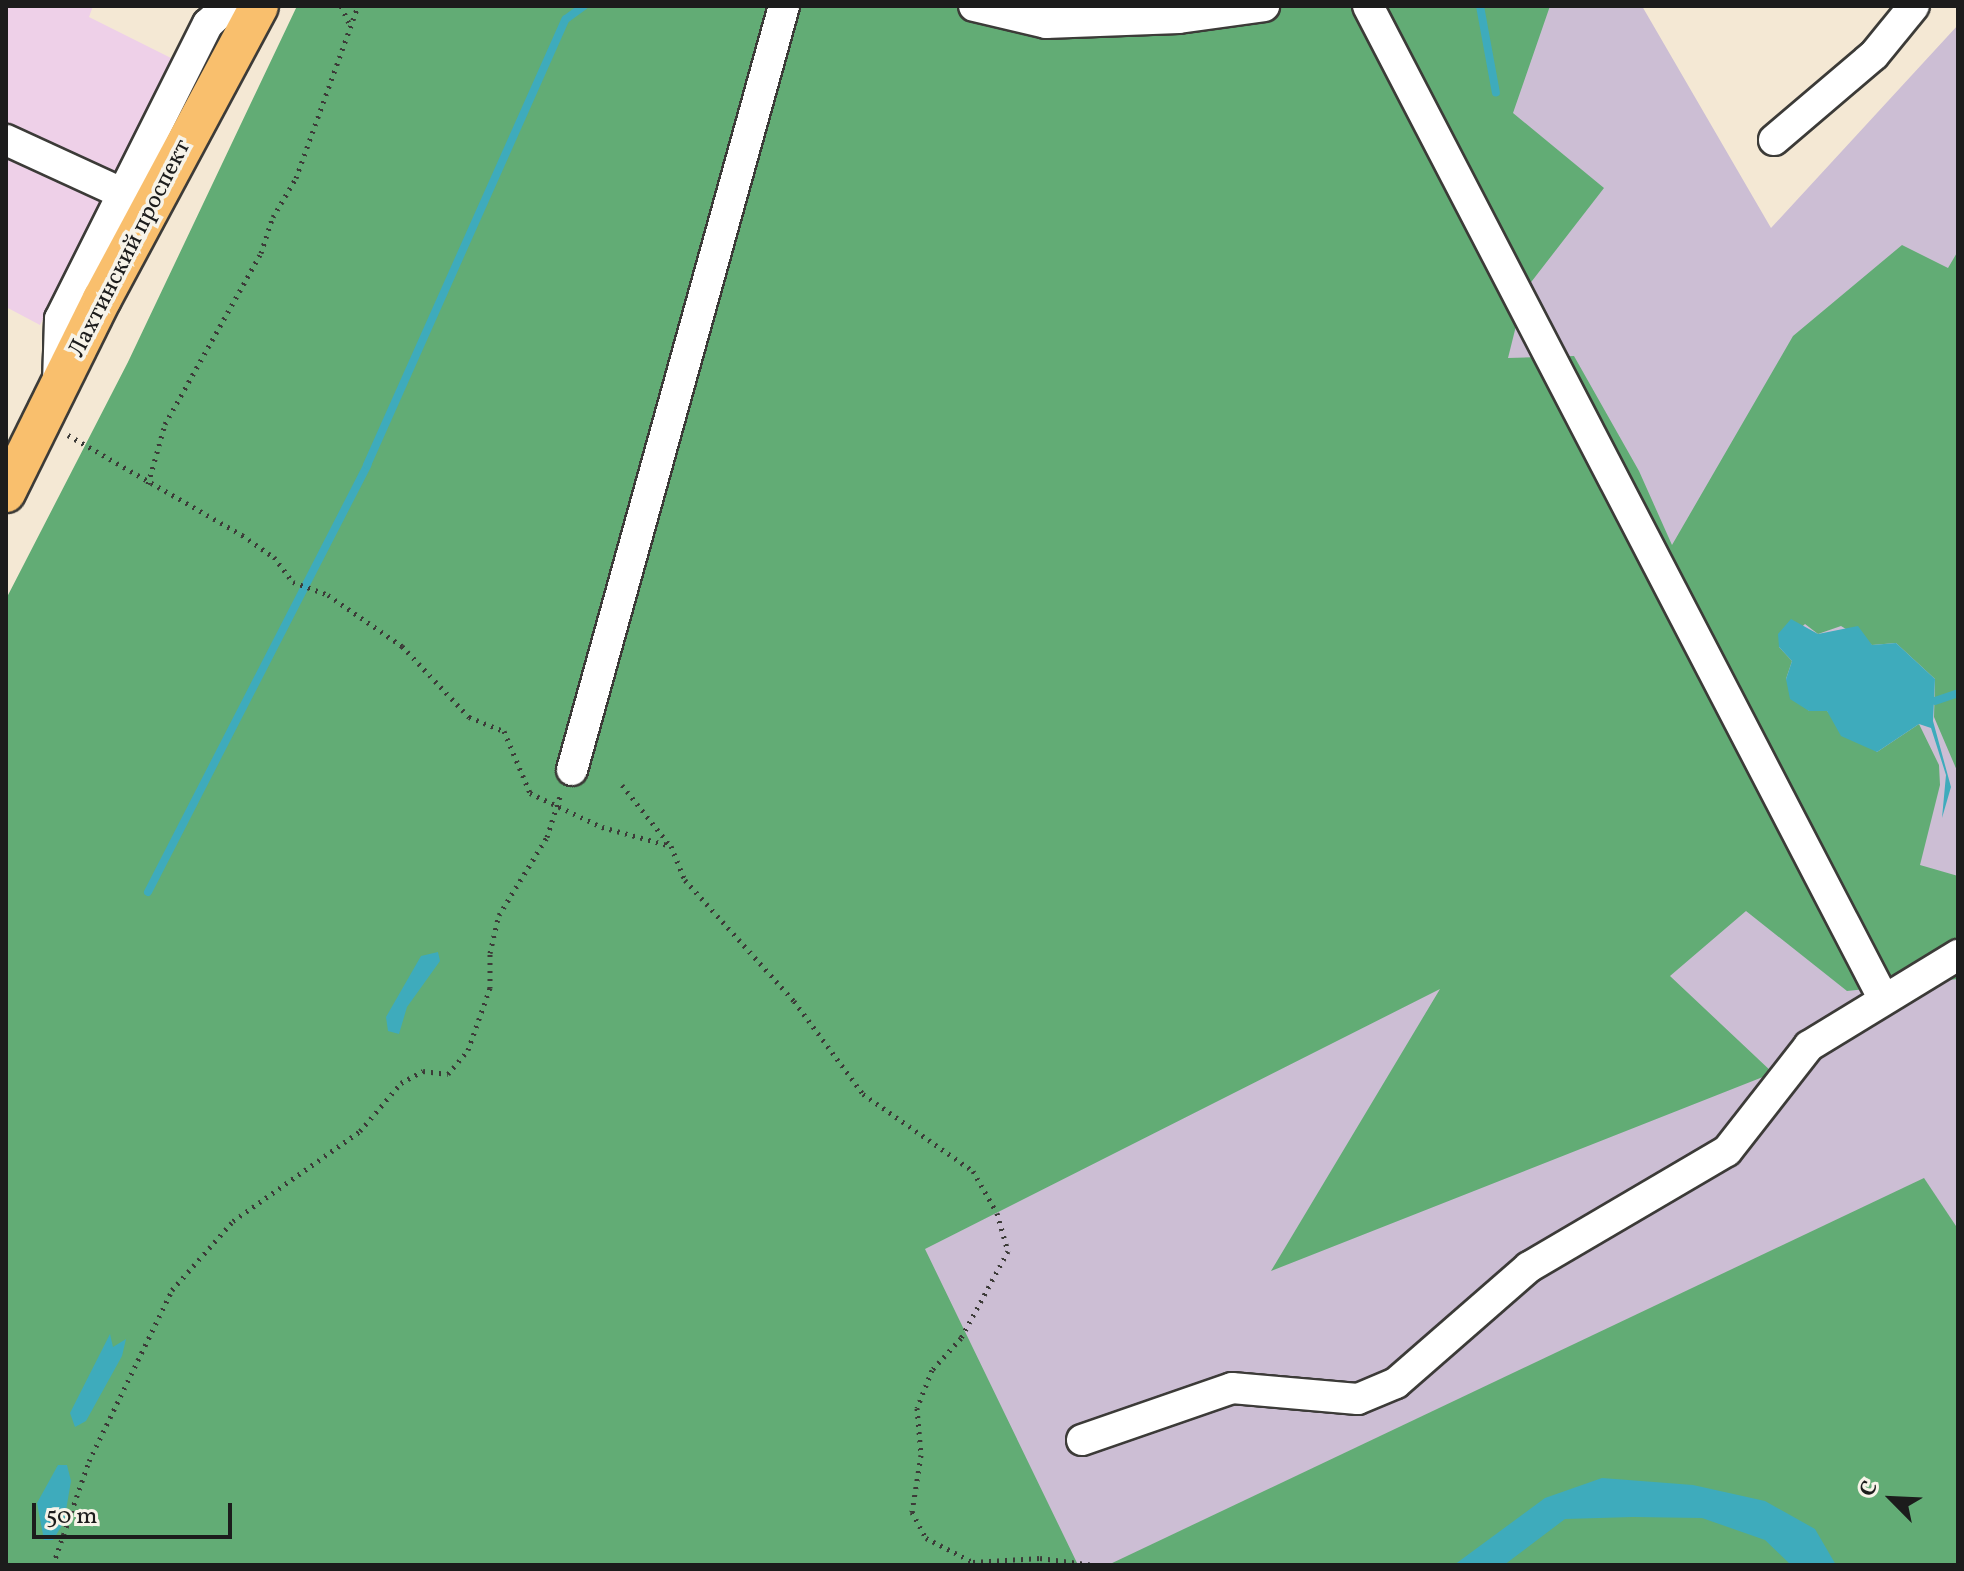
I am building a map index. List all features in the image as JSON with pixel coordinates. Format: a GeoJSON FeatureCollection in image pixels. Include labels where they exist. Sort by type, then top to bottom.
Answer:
{"type":"FeatureCollection","features":[{"type":"Feature","properties":{"kind":"main road","name":"Лахтинский проспект"},"geometry":{"type":"LineString","coordinates":[[6,493],[259,6]]}},
{"type":"Feature","properties":{"kind":"lane"},"geometry":{"type":"LineString","coordinates":[[57,393],[60,319],[208,24],[227,6]]}},
{"type":"Feature","properties":{"kind":"lane"},"geometry":{"type":"LineString","coordinates":[[572,770],[784,6]]}},
{"type":"Feature","properties":{"kind":"lane"},"geometry":{"type":"LineString","coordinates":[[974,6],[1046,23],[1179,18],[1264,6]]}},
{"type":"Feature","properties":{"kind":"lane"},"geometry":{"type":"LineString","coordinates":[[1368,6],[1883,998]]}},
{"type":"Feature","properties":{"kind":"lane"},"geometry":{"type":"LineString","coordinates":[[1774,140],[1874,55],[1914,6]]}},
{"type":"Feature","properties":{"kind":"lane"},"geometry":{"type":"LineString","coordinates":[[6,140],[122,193]]}},
{"type":"Feature","properties":{"kind":"lane"},"geometry":{"type":"LineString","coordinates":[[1082,1440],[1232,1388],[1358,1399],[1396,1383],[1529,1267],[1727,1151],[1809,1046],[1958,955]]}},
{"type":"Feature","properties":{"kind":"path"},"geometry":{"type":"LineString","coordinates":[[341,6],[351,26]]}},
{"type":"Feature","properties":{"kind":"path"},"geometry":{"type":"LineString","coordinates":[[148,484],[165,424],[261,253],[273,217],[296,178],[358,6]]}},
{"type":"Feature","properties":{"kind":"path"},"geometry":{"type":"LineString","coordinates":[[68,435],[148,484],[242,535],[274,557],[293,582],[328,595],[402,646],[469,717],[504,731],[530,793],[554,807],[671,846]]}},
{"type":"Feature","properties":{"kind":"path"},"geometry":{"type":"LineString","coordinates":[[53,1565],[89,1461],[172,1290],[233,1221],[360,1131],[401,1083],[423,1071],[448,1074],[468,1050],[490,988],[490,953],[499,915],[547,837],[554,807],[572,770]]}},
{"type":"Feature","properties":{"kind":"path"},"geometry":{"type":"LineString","coordinates":[[622,785],[671,846],[685,880],[794,1001],[863,1094],[973,1171],[997,1213],[1008,1251],[961,1338],[932,1370],[917,1408],[921,1455],[912,1512],[926,1538],[973,1562],[1040,1558],[1094,1565]]}},
{"type":"Feature","properties":{"kind":"shaded area"},"geometry":{"type":"Polygon","coordinates":[[[6,6],[93,6],[89,17],[175,60],[40,325],[6,307],[6,6]]]}},
{"type":"Feature","properties":{"kind":"shaded area"},"geometry":{"type":"Polygon","coordinates":[[[708,6],[1642,6],[1771,228],[1958,25],[1958,1565],[410,1565],[708,6]]]}},
{"type":"Feature","properties":{"kind":"green space"},"geometry":{"type":"Polygon","coordinates":[[[297,6],[1550,6],[1513,113],[1604,188],[1525,290],[1508,358],[1574,356],[1639,471],[1672,545],[1793,336],[1902,245],[1948,268],[1958,251],[1958,773],[1934,717],[1935,679],[1896,643],[1872,645],[1841,626],[1818,634],[1805,624],[1779,647],[1792,661],[1786,679],[1809,711],[1827,711],[1877,752],[1919,724],[1939,765],[1940,785],[1920,865],[1958,876],[1958,979],[1847,991],[1746,911],[1670,976],[1773,1073],[1271,1271],[1440,989],[925,1249],[1078,1565],[6,1565],[6,599],[128,362],[297,6]]]}},
{"type":"Feature","properties":{"kind":"green space"},"geometry":{"type":"Polygon","coordinates":[[[1924,1178],[1958,1229],[1958,1565],[1108,1565],[1924,1178]]]}},
{"type":"Feature","properties":{"kind":"water"},"geometry":{"type":"Polygon","coordinates":[[[1791,619],[1818,634],[1858,626],[1872,645],[1896,643],[1935,679],[1933,721],[1951,787],[1942,818],[1946,775],[1931,728],[1919,724],[1877,752],[1841,736],[1827,711],[1809,711],[1790,699],[1786,679],[1792,661],[1779,647],[1778,634],[1791,619]]]}},
{"type":"Feature","properties":{"kind":"water"},"geometry":{"type":"Polygon","coordinates":[[[438,952],[440,961],[407,1007],[399,1034],[388,1031],[386,1017],[421,956],[438,952]]]}},
{"type":"Feature","properties":{"kind":"water"},"geometry":{"type":"Polygon","coordinates":[[[110,1334],[113,1347],[126,1339],[122,1356],[86,1421],[75,1427],[70,1413],[110,1334]]]}},
{"type":"Feature","properties":{"kind":"water"},"geometry":{"type":"Polygon","coordinates":[[[58,1465],[67,1465],[71,1481],[64,1522],[53,1540],[44,1540],[37,1503],[58,1465]]]}},
{"type":"Feature","properties":{"kind":"water"},"geometry":{"type":"Polygon","coordinates":[[[1602,1478],[1693,1485],[1765,1501],[1815,1529],[1836,1565],[1791,1565],[1765,1540],[1702,1518],[1633,1517],[1565,1519],[1504,1565],[1454,1565],[1545,1498],[1602,1478]]]}},
{"type":"Feature","properties":{"kind":"waterway"},"geometry":{"type":"LineString","coordinates":[[148,892],[367,465],[566,19],[584,6]]}},
{"type":"Feature","properties":{"kind":"waterway"},"geometry":{"type":"LineString","coordinates":[[1480,6],[1496,93]]}},
{"type":"Feature","properties":{"kind":"waterway"},"geometry":{"type":"LineString","coordinates":[[1935,701],[1958,693]]}}]}
